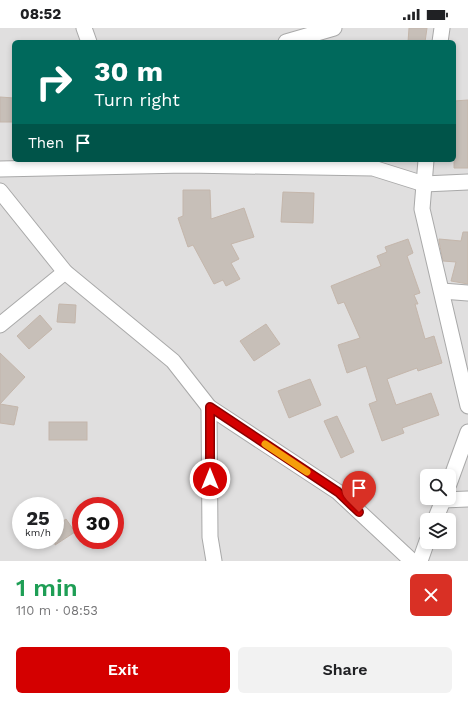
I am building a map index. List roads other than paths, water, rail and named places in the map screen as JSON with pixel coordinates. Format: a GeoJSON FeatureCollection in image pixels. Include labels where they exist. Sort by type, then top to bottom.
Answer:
{"type":"FeatureCollection","features":[{"type":"Feature","properties":{"kind":"street"},"geometry":{"type":"LineString","coordinates":[[84,28],[88,40]]}},
{"type":"Feature","properties":{"kind":"street"},"geometry":{"type":"LineString","coordinates":[[293,40],[334,28]]}},
{"type":"Feature","properties":{"kind":"street"},"geometry":{"type":"LineString","coordinates":[[440,40],[442,28]]}},
{"type":"Feature","properties":{"kind":"street"},"geometry":{"type":"LineString","coordinates":[[426,162],[422,209],[468,406]]}},
{"type":"Feature","properties":{"kind":"street"},"geometry":{"type":"LineString","coordinates":[[0,169],[182,163],[373,168],[424,184],[468,182]]}},
{"type":"Feature","properties":{"kind":"street"},"geometry":{"type":"LineString","coordinates":[[0,191],[65,272],[173,361],[210,407],[338,492],[412,561]]}},
{"type":"Feature","properties":{"kind":"street"},"geometry":{"type":"LineString","coordinates":[[0,325],[65,272]]}},
{"type":"Feature","properties":{"kind":"street"},"geometry":{"type":"LineString","coordinates":[[442,291],[468,293]]}},
{"type":"Feature","properties":{"kind":"street"},"geometry":{"type":"LineString","coordinates":[[210,407],[210,537],[214,561]]}},
{"type":"Feature","properties":{"kind":"street"},"geometry":{"type":"LineString","coordinates":[[454,469],[468,432]]}},
{"type":"Feature","properties":{"kind":"street"},"geometry":{"type":"LineString","coordinates":[[456,499],[468,499]]}},
{"type":"Feature","properties":{"kind":"street"},"geometry":{"type":"LineString","coordinates":[[420,561],[424,549]]}}]}
